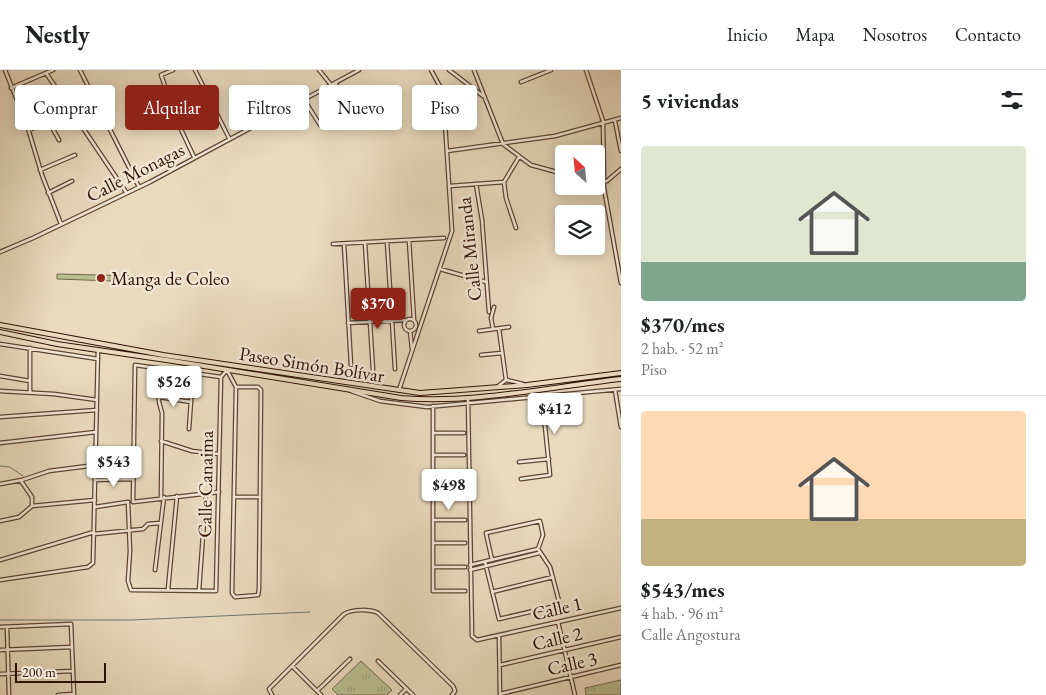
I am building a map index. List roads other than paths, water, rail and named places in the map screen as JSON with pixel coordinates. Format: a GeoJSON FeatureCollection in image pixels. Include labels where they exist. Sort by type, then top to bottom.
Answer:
{"type":"FeatureCollection","features":[{"type":"Feature","properties":{"kind":"main road","name":"Paseo Simón Bolívar"},"geometry":{"type":"LineString","coordinates":[[0,325],[397,398],[432,400],[468,398],[513,394],[621,379]]}},
{"type":"Feature","properties":{"kind":"main road","name":"Paseo Simón Bolívar"},"geometry":{"type":"LineString","coordinates":[[0,332],[57,344],[399,391],[440,393],[527,385],[621,372]]}},
{"type":"Feature","properties":{"kind":"main road"},"geometry":{"type":"LineString","coordinates":[[397,398],[399,391]]}},
{"type":"Feature","properties":{"kind":"street"},"geometry":{"type":"LineString","coordinates":[[5,70],[15,95]]}},
{"type":"Feature","properties":{"kind":"street"},"geometry":{"type":"LineString","coordinates":[[12,88],[53,70]]}},
{"type":"Feature","properties":{"kind":"street"},"geometry":{"type":"LineString","coordinates":[[80,70],[88,85]]}},
{"type":"Feature","properties":{"kind":"street"},"geometry":{"type":"LineString","coordinates":[[165,85],[161,75],[171,70]]}},
{"type":"Feature","properties":{"kind":"street"},"geometry":{"type":"LineString","coordinates":[[195,70],[202,85]]}},
{"type":"Feature","properties":{"kind":"street"},"geometry":{"type":"LineString","coordinates":[[319,70],[331,85]]}},
{"type":"Feature","properties":{"kind":"street","name":"Calle Monagas"},"geometry":{"type":"LineString","coordinates":[[336,84],[359,70]]}},
{"type":"Feature","properties":{"kind":"street"},"geometry":{"type":"LineString","coordinates":[[399,391],[452,231],[443,92],[431,70]]}},
{"type":"Feature","properties":{"kind":"street"},"geometry":{"type":"LineString","coordinates":[[449,70],[472,85],[484,97]]}},
{"type":"Feature","properties":{"kind":"street"},"geometry":{"type":"LineString","coordinates":[[474,70],[503,144],[537,168],[555,172]]}},
{"type":"Feature","properties":{"kind":"street"},"geometry":{"type":"LineString","coordinates":[[521,82],[551,70]]}},
{"type":"Feature","properties":{"kind":"street"},"geometry":{"type":"LineString","coordinates":[[586,70],[603,123],[603,145]]}},
{"type":"Feature","properties":{"kind":"street"},"geometry":{"type":"LineString","coordinates":[[46,73],[54,85]]}},
{"type":"Feature","properties":{"kind":"street"},"geometry":{"type":"LineString","coordinates":[[309,107],[319,123]]}},
{"type":"Feature","properties":{"kind":"street"},"geometry":{"type":"LineString","coordinates":[[448,151],[566,134],[621,118]]}},
{"type":"Feature","properties":{"kind":"street"},"geometry":{"type":"LineString","coordinates":[[219,119],[230,138]]}},
{"type":"Feature","properties":{"kind":"street"},"geometry":{"type":"LineString","coordinates":[[615,120],[621,151]]}},
{"type":"Feature","properties":{"kind":"street"},"geometry":{"type":"LineString","coordinates":[[29,130],[40,170],[61,224]]}},
{"type":"Feature","properties":{"kind":"street"},"geometry":{"type":"LineString","coordinates":[[53,130],[59,140]]}},
{"type":"Feature","properties":{"kind":"street"},"geometry":{"type":"LineString","coordinates":[[85,130],[126,192]]}},
{"type":"Feature","properties":{"kind":"street"},"geometry":{"type":"LineString","coordinates":[[110,130],[139,187]]}},
{"type":"Feature","properties":{"kind":"street"},"geometry":{"type":"LineString","coordinates":[[182,130],[194,158]]}},
{"type":"Feature","properties":{"kind":"street","name":"Calle Monagas"},"geometry":{"type":"LineString","coordinates":[[0,252],[139,187],[246,130]]}},
{"type":"Feature","properties":{"kind":"street"},"geometry":{"type":"LineString","coordinates":[[40,170],[75,155]]}},
{"type":"Feature","properties":{"kind":"street"},"geometry":{"type":"LineString","coordinates":[[516,228],[506,198],[504,182],[519,157]]}},
{"type":"Feature","properties":{"kind":"street"},"geometry":{"type":"LineString","coordinates":[[605,181],[621,169]]}},
{"type":"Feature","properties":{"kind":"street"},"geometry":{"type":"LineString","coordinates":[[48,193],[72,181]]}},
{"type":"Feature","properties":{"kind":"street"},"geometry":{"type":"LineString","coordinates":[[450,186],[504,182]]}},
{"type":"Feature","properties":{"kind":"street","name":"Calle Miranda"},"geometry":{"type":"LineString","coordinates":[[476,184],[482,220],[490,312]]}},
{"type":"Feature","properties":{"kind":"street"},"geometry":{"type":"LineString","coordinates":[[605,187],[621,283]]}},
{"type":"Feature","properties":{"kind":"street"},"geometry":{"type":"LineString","coordinates":[[333,244],[444,238]]}},
{"type":"Feature","properties":{"kind":"street"},"geometry":{"type":"LineString","coordinates":[[409,240],[415,327],[410,331]]}},
{"type":"Feature","properties":{"kind":"street"},"geometry":{"type":"LineString","coordinates":[[387,242],[395,369]]}},
{"type":"Feature","properties":{"kind":"street"},"geometry":{"type":"LineString","coordinates":[[365,243],[373,370]]}},
{"type":"Feature","properties":{"kind":"street"},"geometry":{"type":"LineString","coordinates":[[344,244],[351,365]]}},
{"type":"Feature","properties":{"kind":"street"},"geometry":{"type":"LineString","coordinates":[[440,269],[486,282]]}},
{"type":"Feature","properties":{"kind":"street"},"geometry":{"type":"LineString","coordinates":[[493,329],[491,318],[494,308]]}},
{"type":"Feature","properties":{"kind":"street"},"geometry":{"type":"LineString","coordinates":[[407,320],[405,327],[410,331],[413,350]]}},
{"type":"Feature","properties":{"kind":"street"},"geometry":{"type":"LineString","coordinates":[[348,323],[414,320]]}},
{"type":"Feature","properties":{"kind":"street"},"geometry":{"type":"LineString","coordinates":[[479,331],[509,327]]}},
{"type":"Feature","properties":{"kind":"street"},"geometry":{"type":"LineString","coordinates":[[499,329],[506,380]]}},
{"type":"Feature","properties":{"kind":"street"},"geometry":{"type":"LineString","coordinates":[[0,344],[98,359]]}},
{"type":"Feature","properties":{"kind":"street"},"geometry":{"type":"LineString","coordinates":[[30,348],[30,392]]}},
{"type":"Feature","properties":{"kind":"street"},"geometry":{"type":"LineString","coordinates":[[0,580],[90,567],[92,565],[98,350]]}},
{"type":"Feature","properties":{"kind":"street"},"geometry":{"type":"LineString","coordinates":[[481,355],[502,353]]}},
{"type":"Feature","properties":{"kind":"street"},"geometry":{"type":"LineString","coordinates":[[133,502],[135,366],[221,377],[227,367]]}},
{"type":"Feature","properties":{"kind":"street"},"geometry":{"type":"LineString","coordinates":[[227,367],[236,387],[232,593],[236,597],[255,597],[259,594],[261,389],[236,387]]}},
{"type":"Feature","properties":{"kind":"street"},"geometry":{"type":"LineString","coordinates":[[155,570],[163,497],[162,413],[159,397],[158,369]]}},
{"type":"Feature","properties":{"kind":"street"},"geometry":{"type":"LineString","coordinates":[[190,429],[193,373]]}},
{"type":"Feature","properties":{"kind":"street"},"geometry":{"type":"LineString","coordinates":[[0,376],[30,381]]}},
{"type":"Feature","properties":{"kind":"street","name":"Calle Canaima"},"geometry":{"type":"LineString","coordinates":[[199,590],[216,591],[221,377]]}},
{"type":"Feature","properties":{"kind":"street"},"geometry":{"type":"LineString","coordinates":[[495,388],[506,380],[527,385]]}},
{"type":"Feature","properties":{"kind":"street"},"geometry":{"type":"LineString","coordinates":[[589,383],[590,392]]}},
{"type":"Feature","properties":{"kind":"street","name":"Paseo Simón Bolívar"},"geometry":{"type":"LineString","coordinates":[[349,390],[380,401],[433,406],[468,405],[621,389]]}},
{"type":"Feature","properties":{"kind":"street"},"geometry":{"type":"LineString","coordinates":[[615,390],[621,427]]}},
{"type":"Feature","properties":{"kind":"street"},"geometry":{"type":"LineString","coordinates":[[0,391],[30,392],[97,400]]}},
{"type":"Feature","properties":{"kind":"street"},"geometry":{"type":"LineString","coordinates":[[159,397],[191,402]]}},
{"type":"Feature","properties":{"kind":"street"},"geometry":{"type":"LineString","coordinates":[[521,479],[550,475],[542,397]]}},
{"type":"Feature","properties":{"kind":"street"},"geometry":{"type":"LineString","coordinates":[[468,398],[470,570],[539,554]]}},
{"type":"Feature","properties":{"kind":"street"},"geometry":{"type":"LineString","coordinates":[[433,406],[433,592],[465,591]]}},
{"type":"Feature","properties":{"kind":"street"},"geometry":{"type":"LineString","coordinates":[[0,417],[97,410]]}},
{"type":"Feature","properties":{"kind":"street"},"geometry":{"type":"LineString","coordinates":[[0,443],[96,432]]}},
{"type":"Feature","properties":{"kind":"street"},"geometry":{"type":"LineString","coordinates":[[433,433],[464,433]]}},
{"type":"Feature","properties":{"kind":"street"},"geometry":{"type":"LineString","coordinates":[[161,440],[192,451],[219,454]]}},
{"type":"Feature","properties":{"kind":"street"},"geometry":{"type":"LineString","coordinates":[[433,455],[464,455]]}},
{"type":"Feature","properties":{"kind":"street"},"geometry":{"type":"LineString","coordinates":[[519,462],[549,459]]}},
{"type":"Feature","properties":{"kind":"street"},"geometry":{"type":"LineString","coordinates":[[0,484],[21,480],[37,473],[96,465]]}},
{"type":"Feature","properties":{"kind":"street"},"geometry":{"type":"LineString","coordinates":[[433,476],[464,476]]}},
{"type":"Feature","properties":{"kind":"street"},"geometry":{"type":"LineString","coordinates":[[95,480],[133,479]]}},
{"type":"Feature","properties":{"kind":"street"},"geometry":{"type":"LineString","coordinates":[[21,480],[32,497],[32,506]]}},
{"type":"Feature","properties":{"kind":"street"},"geometry":{"type":"LineString","coordinates":[[95,507],[163,497],[218,492]]}},
{"type":"Feature","properties":{"kind":"street"},"geometry":{"type":"LineString","coordinates":[[128,502],[130,551],[128,581],[131,590],[199,590],[206,493]]}},
{"type":"Feature","properties":{"kind":"street"},"geometry":{"type":"LineString","coordinates":[[168,590],[177,496]]}},
{"type":"Feature","properties":{"kind":"street"},"geometry":{"type":"LineString","coordinates":[[234,497],[260,497]]}},
{"type":"Feature","properties":{"kind":"street"},"geometry":{"type":"LineString","coordinates":[[433,498],[464,498]]}},
{"type":"Feature","properties":{"kind":"street"},"geometry":{"type":"LineString","coordinates":[[0,521],[19,517],[32,506],[95,500]]}},
{"type":"Feature","properties":{"kind":"street"},"geometry":{"type":"LineString","coordinates":[[433,520],[465,520]]}},
{"type":"Feature","properties":{"kind":"street"},"geometry":{"type":"LineString","coordinates":[[484,562],[499,619],[560,605],[548,563],[539,554],[538,549],[543,534],[540,521],[486,533],[492,560]]}},
{"type":"Feature","properties":{"kind":"street"},"geometry":{"type":"LineString","coordinates":[[0,560],[94,533],[143,529],[148,524],[160,523]]}},
{"type":"Feature","properties":{"kind":"street"},"geometry":{"type":"LineString","coordinates":[[433,543],[465,543]]}},
{"type":"Feature","properties":{"kind":"street"},"geometry":{"type":"LineString","coordinates":[[470,566],[538,549]]}},
{"type":"Feature","properties":{"kind":"street"},"geometry":{"type":"LineString","coordinates":[[433,567],[465,567]]}},
{"type":"Feature","properties":{"kind":"street","name":"Calle 1"},"geometry":{"type":"LineString","coordinates":[[470,570],[471,635],[477,640],[621,608]]}},
{"type":"Feature","properties":{"kind":"street"},"geometry":{"type":"LineString","coordinates":[[492,592],[553,578]]}},
{"type":"Feature","properties":{"kind":"street"},"geometry":{"type":"LineString","coordinates":[[272,695],[269,689],[346,612],[374,611],[452,685],[455,690],[452,695]]}},
{"type":"Feature","properties":{"kind":"street"},"geometry":{"type":"LineString","coordinates":[[558,622],[576,695]]}},
{"type":"Feature","properties":{"kind":"street"},"geometry":{"type":"LineString","coordinates":[[0,627],[71,624],[74,695],[58,695]]}},
{"type":"Feature","properties":{"kind":"street"},"geometry":{"type":"LineString","coordinates":[[6,627],[9,695]]}},
{"type":"Feature","properties":{"kind":"street"},"geometry":{"type":"LineString","coordinates":[[499,636],[500,694]]}},
{"type":"Feature","properties":{"kind":"street","name":"Calle 2"},"geometry":{"type":"LineString","coordinates":[[500,665],[621,636]]}},
{"type":"Feature","properties":{"kind":"street"},"geometry":{"type":"LineString","coordinates":[[0,650],[72,647]]}},
{"type":"Feature","properties":{"kind":"street"},"geometry":{"type":"LineString","coordinates":[[317,692],[350,658]]}},
{"type":"Feature","properties":{"kind":"street"},"geometry":{"type":"LineString","coordinates":[[378,661],[413,695]]}},
{"type":"Feature","properties":{"kind":"street"},"geometry":{"type":"LineString","coordinates":[[292,666],[320,695]]}},
{"type":"Feature","properties":{"kind":"street","name":"Calle 3"},"geometry":{"type":"LineString","coordinates":[[500,694],[621,666]]}},
{"type":"Feature","properties":{"kind":"street"},"geometry":{"type":"LineString","coordinates":[[0,674],[73,671]]}},
{"type":"Feature","properties":{"kind":"street"},"geometry":{"type":"LineString","coordinates":[[400,695],[406,688]]}},
{"type":"Feature","properties":{"kind":"waterway"},"geometry":{"type":"LineString","coordinates":[[0,466],[10,467],[23,476]]}},
{"type":"Feature","properties":{"kind":"waterway"},"geometry":{"type":"LineString","coordinates":[[0,620],[132,620],[310,612]]}},
{"type":"Feature","properties":{"kind":"place","name":"Manga de Coleo"},"geometry":{"type":"Point","coordinates":[101,278]}}]}
